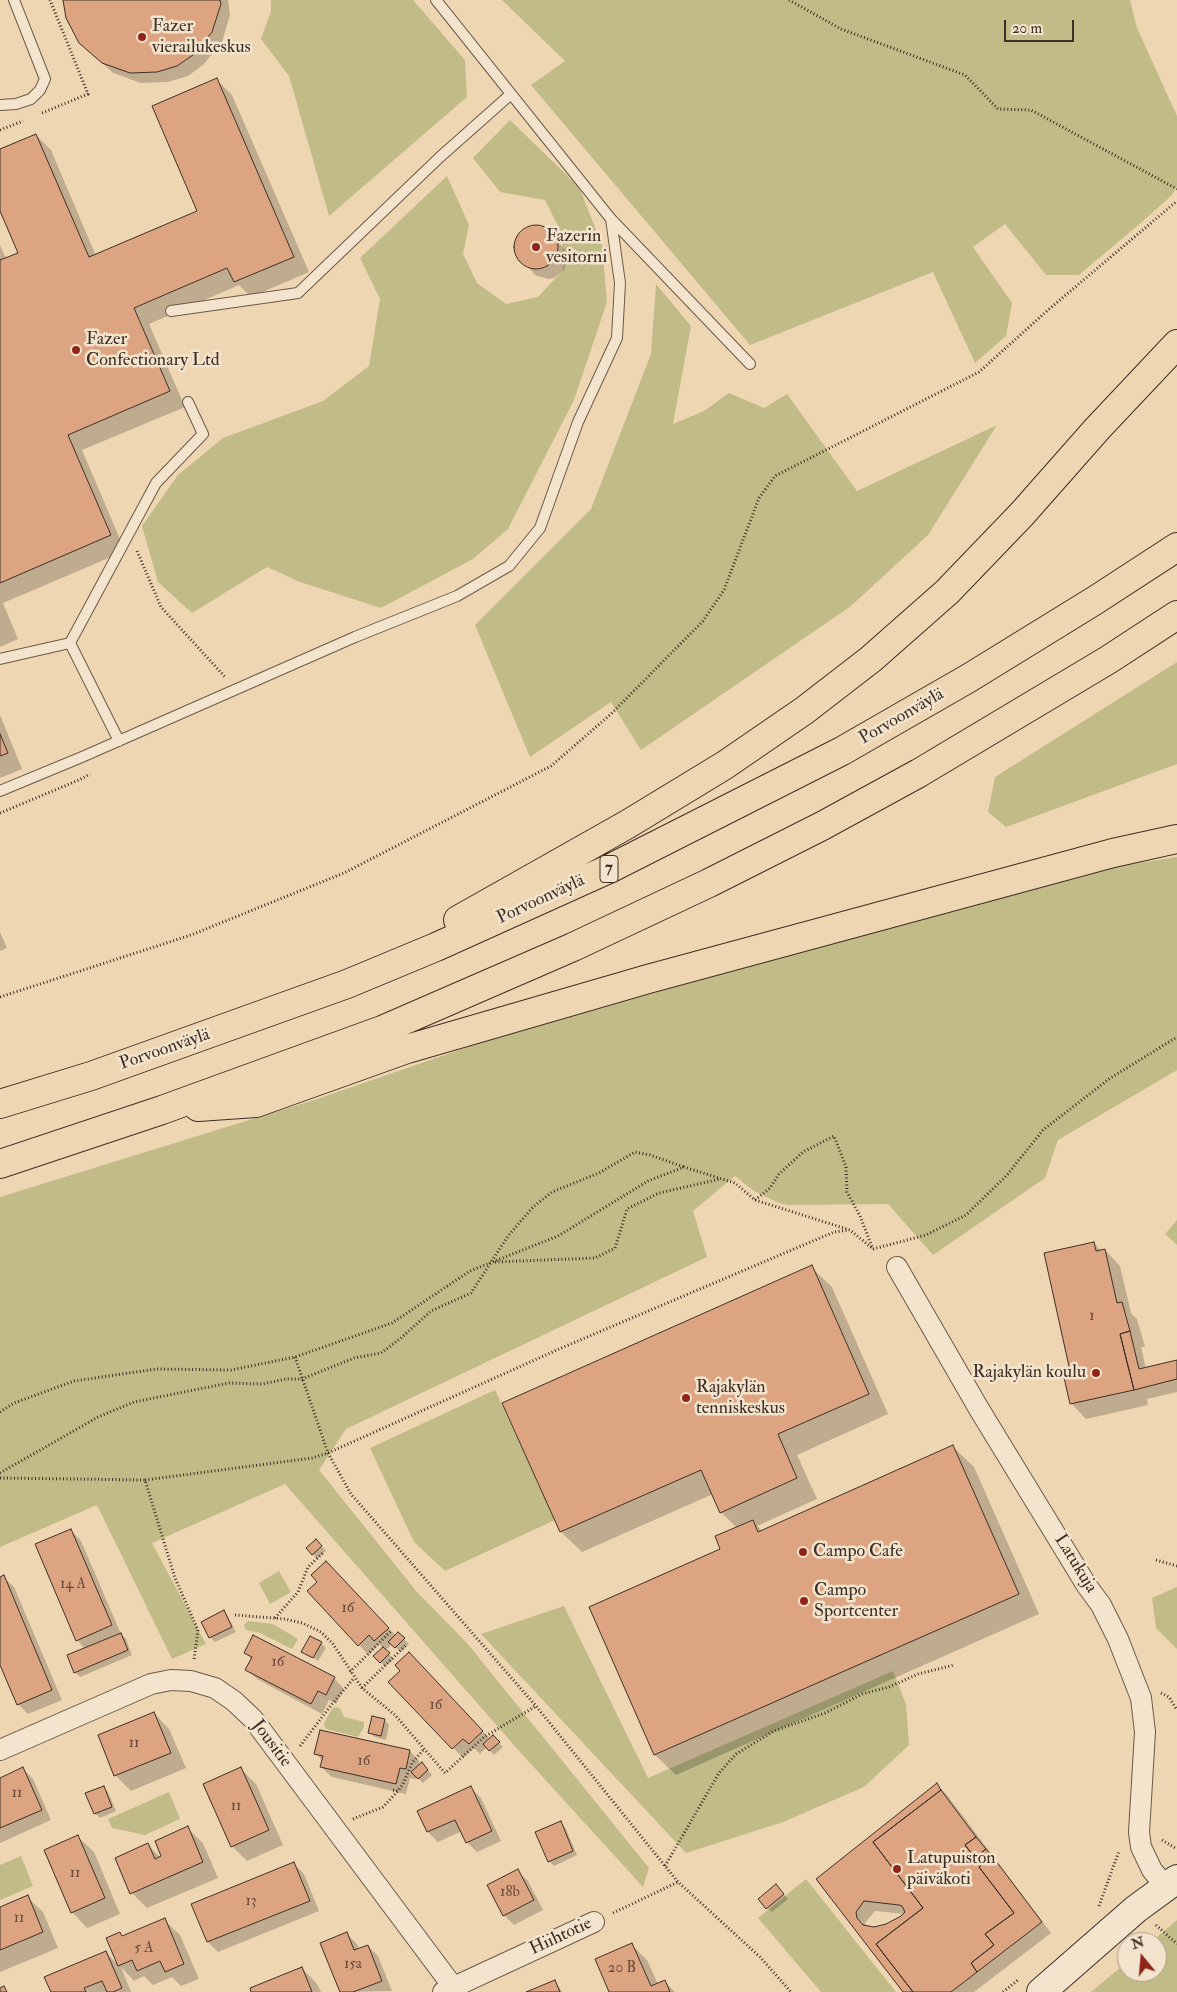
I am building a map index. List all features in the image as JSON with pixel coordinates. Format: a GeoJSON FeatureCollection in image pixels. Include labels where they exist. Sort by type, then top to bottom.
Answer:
{"type":"FeatureCollection","features":[{"type":"Feature","properties":{"kind":"highway"},"geometry":{"type":"LineString","coordinates":[[347,984],[628,824],[725,765],[805,710],[864,664],[947,592],[1022,514],[1097,429],[1177,344]]}},
{"type":"Feature","properties":{"kind":"highway","name":"Porvoonväylä"},"geometry":{"type":"LineString","coordinates":[[0,1104],[128,1063],[347,984],[445,943],[611,868],[834,755],[969,678],[1094,602],[1177,547]]}},
{"type":"Feature","properties":{"kind":"highway"},"geometry":{"type":"LineString","coordinates":[[0,1164],[162,1110],[382,1030],[573,947],[709,883],[822,826],[920,773],[1108,660],[1177,615]]}},
{"type":"Feature","properties":{"kind":"highway"},"geometry":{"type":"LineString","coordinates":[[162,1110],[256,1103],[407,1049],[638,982],[1113,853],[1177,839]]}},
{"type":"Feature","properties":{"kind":"main road"},"geometry":{"type":"LineString","coordinates":[[1041,1992],[1106,1935],[1171,1883]]}},
{"type":"Feature","properties":{"kind":"street","name":"Latukuja"},"geometry":{"type":"LineString","coordinates":[[897,1267],[975,1402],[1101,1606],[1118,1639],[1141,1698],[1145,1732],[1139,1832],[1141,1847],[1152,1870],[1171,1883]]}},
{"type":"Feature","properties":{"kind":"street","name":"Jousitie"},"geometry":{"type":"LineString","coordinates":[[0,1750],[151,1684],[171,1680],[191,1681],[215,1688],[234,1701],[253,1720],[451,1990]]}},
{"type":"Feature","properties":{"kind":"street","name":"Hiihtotie"},"geometry":{"type":"LineString","coordinates":[[451,1990],[594,1922]]}},
{"type":"Feature","properties":{"kind":"lane"},"geometry":{"type":"LineString","coordinates":[[0,105],[16,104],[31,99],[40,90],[45,79],[14,0]]}},
{"type":"Feature","properties":{"kind":"lane"},"geometry":{"type":"LineString","coordinates":[[436,0],[611,218],[750,364]]}},
{"type":"Feature","properties":{"kind":"lane"},"geometry":{"type":"LineString","coordinates":[[171,311],[298,294],[440,157],[511,94]]}},
{"type":"Feature","properties":{"kind":"lane"},"geometry":{"type":"LineString","coordinates":[[0,791],[355,637],[457,596],[508,566],[540,528],[578,422],[617,338],[620,283],[611,218]]}},
{"type":"Feature","properties":{"kind":"lane"},"geometry":{"type":"LineString","coordinates":[[0,659],[70,643],[156,483],[203,434],[188,402]]}},
{"type":"Feature","properties":{"kind":"lane"},"geometry":{"type":"LineString","coordinates":[[70,643],[119,741]]}},
{"type":"Feature","properties":{"kind":"path"},"geometry":{"type":"LineString","coordinates":[[50,0],[88,94]]}},
{"type":"Feature","properties":{"kind":"path"},"geometry":{"type":"LineString","coordinates":[[789,0],[841,29],[965,75],[998,109],[1031,110],[1177,189]]}},
{"type":"Feature","properties":{"kind":"path"},"geometry":{"type":"LineString","coordinates":[[0,997],[191,935],[344,873],[551,766],[611,714],[703,621],[724,590],[759,498],[775,476],[979,372],[1048,310],[1177,201]]}},
{"type":"Feature","properties":{"kind":"path"},"geometry":{"type":"LineString","coordinates":[[128,532],[162,606],[236,689]]}},
{"type":"Feature","properties":{"kind":"path"},"geometry":{"type":"LineString","coordinates":[[0,813],[79,780],[93,772]]}},
{"type":"Feature","properties":{"kind":"path"},"geometry":{"type":"LineString","coordinates":[[873,1249],[926,1234],[966,1215],[1006,1175],[1043,1130],[1109,1079],[1177,1037]]}},
{"type":"Feature","properties":{"kind":"path"},"geometry":{"type":"LineString","coordinates":[[755,1200],[770,1188],[779,1174],[803,1152],[834,1136],[846,1167],[847,1192],[860,1216],[873,1249]]}},
{"type":"Feature","properties":{"kind":"path"},"geometry":{"type":"LineString","coordinates":[[0,1473],[98,1417],[134,1402],[229,1383],[262,1384],[286,1379],[302,1379],[354,1358],[381,1353],[431,1311],[472,1293],[508,1236],[533,1208],[552,1192],[599,1173],[635,1152],[650,1155],[735,1184],[755,1200],[850,1230],[873,1249]]}},
{"type":"Feature","properties":{"kind":"path"},"geometry":{"type":"LineString","coordinates":[[0,1412],[14,1403],[74,1381],[157,1369],[231,1370],[295,1357],[392,1322],[470,1271],[558,1236],[648,1181],[684,1167]]}},
{"type":"Feature","properties":{"kind":"path"},"geometry":{"type":"LineString","coordinates":[[492,1262],[595,1258],[615,1248],[627,1209],[659,1193],[721,1179]]}},
{"type":"Feature","properties":{"kind":"path"},"geometry":{"type":"LineString","coordinates":[[0,1478],[145,1480],[312,1458],[328,1453],[559,1349],[834,1232],[850,1230]]}},
{"type":"Feature","properties":{"kind":"path"},"geometry":{"type":"LineString","coordinates":[[295,1357],[328,1453],[351,1494],[536,1706],[678,1882],[760,1957],[791,1992]]}},
{"type":"Feature","properties":{"kind":"path"},"geometry":{"type":"LineString","coordinates":[[145,1480],[175,1578],[198,1630],[191,1681]]}},
{"type":"Feature","properties":{"kind":"path"},"geometry":{"type":"LineString","coordinates":[[275,1618],[298,1592],[308,1566],[324,1552]]}},
{"type":"Feature","properties":{"kind":"path"},"geometry":{"type":"LineString","coordinates":[[1156,1560],[1177,1566]]}},
{"type":"Feature","properties":{"kind":"path"},"geometry":{"type":"LineString","coordinates":[[235,1615],[275,1618],[302,1623],[321,1632],[333,1644],[362,1688],[395,1715],[444,1772],[484,1737],[536,1706]]}},
{"type":"Feature","properties":{"kind":"path"},"geometry":{"type":"LineString","coordinates":[[350,1672],[392,1630]]}},
{"type":"Feature","properties":{"kind":"path"},"geometry":{"type":"LineString","coordinates":[[362,1688],[406,1644]]}},
{"type":"Feature","properties":{"kind":"path"},"geometry":{"type":"LineString","coordinates":[[664,1866],[718,1772],[736,1754],[774,1731],[825,1713],[862,1694],[889,1687],[918,1674],[954,1665]]}},
{"type":"Feature","properties":{"kind":"path"},"geometry":{"type":"LineString","coordinates":[[285,1763],[308,1738],[332,1704],[354,1678]]}},
{"type":"Feature","properties":{"kind":"path"},"geometry":{"type":"LineString","coordinates":[[1153,1688],[1169,1698],[1177,1710]]}},
{"type":"Feature","properties":{"kind":"path"},"geometry":{"type":"LineString","coordinates":[[332,1827],[383,1807],[395,1790],[403,1784],[412,1763],[424,1749]]}},
{"type":"Feature","properties":{"kind":"path"},"geometry":{"type":"LineString","coordinates":[[1098,1910],[1121,1847]]}},
{"type":"Feature","properties":{"kind":"path","name":"Hiihtotie"},"geometry":{"type":"LineString","coordinates":[[594,1922],[678,1882]]}},
{"type":"Feature","properties":{"kind":"path"},"geometry":{"type":"LineString","coordinates":[[1156,1925],[1177,1944]]}},
{"type":"Feature","properties":{"kind":"shaded area"},"geometry":{"type":"Polygon","coordinates":[[[271,0],[413,0],[465,60],[467,97],[329,216],[289,76],[261,39],[271,11],[271,0]]]}},
{"type":"Feature","properties":{"kind":"shaded area"},"geometry":{"type":"Polygon","coordinates":[[[502,0],[1130,0],[1137,28],[1177,116],[1177,186],[1172,195],[1079,275],[1046,275],[1005,224],[973,247],[1012,303],[1006,336],[975,363],[933,272],[750,345],[531,85],[565,61],[502,0]]]}},
{"type":"Feature","properties":{"kind":"shaded area"},"geometry":{"type":"Polygon","coordinates":[[[510,120],[579,187],[602,245],[607,302],[574,400],[508,529],[473,559],[381,608],[300,582],[267,567],[192,613],[158,582],[142,526],[178,475],[223,438],[323,401],[369,366],[380,299],[360,258],[447,176],[469,225],[463,254],[477,283],[506,304],[538,297],[563,270],[562,234],[545,200],[500,192],[473,158],[510,120]]]}},
{"type":"Feature","properties":{"kind":"shaded area"},"geometry":{"type":"Polygon","coordinates":[[[656,284],[691,326],[673,424],[704,411],[729,393],[764,408],[787,394],[857,491],[997,425],[928,535],[851,606],[641,750],[611,702],[530,757],[475,625],[591,509],[651,354],[656,284]]]}},
{"type":"Feature","properties":{"kind":"shaded area"},"geometry":{"type":"Polygon","coordinates":[[[1177,662],[1177,764],[1006,827],[988,812],[995,777],[1177,662]]]}},
{"type":"Feature","properties":{"kind":"shaded area"},"geometry":{"type":"Polygon","coordinates":[[[1177,857],[1177,1070],[1058,1140],[1045,1178],[933,1255],[888,1204],[788,1205],[779,1203],[754,1191],[735,1176],[693,1211],[707,1257],[346,1429],[319,1470],[417,1592],[467,1643],[649,1868],[643,1887],[520,1752],[285,1484],[152,1543],[206,1644],[172,1659],[97,1505],[0,1547],[0,1197],[314,1100],[471,1046],[792,953],[1074,877],[1119,866],[1177,857]]]}},
{"type":"Feature","properties":{"kind":"shaded area"},"geometry":{"type":"Polygon","coordinates":[[[1177,1220],[1177,1245],[1165,1234],[1177,1220]]]}},
{"type":"Feature","properties":{"kind":"shaded area"},"geometry":{"type":"Polygon","coordinates":[[[495,1390],[555,1520],[445,1571],[414,1542],[370,1448],[495,1390]]]}},
{"type":"Feature","properties":{"kind":"shaded area"},"geometry":{"type":"Polygon","coordinates":[[[279,1571],[291,1592],[270,1604],[259,1583],[279,1571]]]}},
{"type":"Feature","properties":{"kind":"shaded area"},"geometry":{"type":"Polygon","coordinates":[[[1177,1587],[1177,1649],[1156,1628],[1152,1598],[1177,1587]]]}},
{"type":"Feature","properties":{"kind":"shaded area"},"geometry":{"type":"Polygon","coordinates":[[[564,1606],[648,1778],[893,1671],[906,1704],[909,1745],[864,1787],[783,1822],[686,1853],[481,1634],[564,1606]]]}},
{"type":"Feature","properties":{"kind":"shaded area"},"geometry":{"type":"Polygon","coordinates":[[[248,1621],[273,1624],[298,1639],[292,1649],[260,1633],[246,1630],[244,1625],[248,1621]]]}},
{"type":"Feature","properties":{"kind":"shaded area"},"geometry":{"type":"Polygon","coordinates":[[[340,1708],[344,1717],[364,1722],[364,1727],[358,1737],[326,1729],[324,1725],[326,1719],[332,1709],[340,1708]]]}},
{"type":"Feature","properties":{"kind":"shaded area"},"geometry":{"type":"Polygon","coordinates":[[[169,1792],[180,1819],[145,1835],[112,1828],[108,1819],[169,1792]]]}},
{"type":"Feature","properties":{"kind":"shaded area"},"geometry":{"type":"Polygon","coordinates":[[[21,1856],[33,1886],[0,1900],[0,1865],[21,1856]]]}},
{"type":"Feature","properties":{"kind":"shaded area"},"geometry":{"type":"Polygon","coordinates":[[[806,1879],[896,1992],[821,1992],[758,1918],[806,1879]]]}},
{"type":"Feature","properties":{"kind":"shaded area"},"geometry":{"type":"Polygon","coordinates":[[[1177,1920],[1177,1992],[1091,1992],[1117,1970],[1117,1982],[1167,1982],[1167,1932],[1163,1932],[1177,1920]]]}},
{"type":"Feature","properties":{"kind":"building","name":"Fazer vierailukeskus"},"geometry":{"type":"Polygon","coordinates":[[[63,0],[220,0],[221,4],[212,32],[193,55],[177,66],[157,72],[130,73],[102,63],[79,43],[66,18],[63,0]]]}},
{"type":"Feature","properties":{"kind":"building","name":"Fazer Confectionary Ltd"},"geometry":{"type":"Polygon","coordinates":[[[217,78],[294,257],[234,282],[227,268],[134,308],[170,391],[68,435],[111,535],[0,583],[0,260],[18,253],[0,211],[0,149],[36,134],[89,257],[197,211],[152,106],[217,78]]]}},
{"type":"Feature","properties":{"kind":"building","name":"Fazerin vesitorni"},"geometry":{"type":"Polygon","coordinates":[[[536,225],[548,229],[554,235],[558,247],[554,259],[548,265],[536,269],[524,265],[518,259],[514,247],[518,235],[524,229],[536,225]]]}},
{"type":"Feature","properties":{"kind":"building"},"geometry":{"type":"Polygon","coordinates":[[[0,734],[8,753],[0,756],[0,734]]]}},
{"type":"Feature","properties":{"kind":"building"},"geometry":{"type":"Polygon","coordinates":[[[1094,1242],[1096,1251],[1105,1249],[1117,1303],[1122,1302],[1130,1331],[1120,1334],[1134,1390],[1070,1404],[1063,1373],[1070,1371],[1044,1253],[1094,1242]]]}},
{"type":"Feature","properties":{"kind":"building","name":"Rajakylän tenniskeskus"},"geometry":{"type":"Polygon","coordinates":[[[812,1265],[869,1394],[778,1434],[797,1478],[720,1513],[701,1470],[560,1532],[502,1403],[812,1265]]]}},
{"type":"Feature","properties":{"kind":"building"},"geometry":{"type":"Polygon","coordinates":[[[1130,1331],[1139,1369],[1177,1360],[1177,1379],[1134,1390],[1120,1334],[1130,1331]]]}},
{"type":"Feature","properties":{"kind":"building","name":"Campo Sportcenter"},"geometry":{"type":"Polygon","coordinates":[[[953,1445],[1019,1594],[654,1755],[589,1607],[720,1549],[715,1536],[753,1520],[758,1532],[953,1445]]]}},
{"type":"Feature","properties":{"kind":"building"},"geometry":{"type":"Polygon","coordinates":[[[71,1529],[112,1625],[76,1641],[35,1544],[71,1529]]]}},
{"type":"Feature","properties":{"kind":"building"},"geometry":{"type":"Polygon","coordinates":[[[316,1539],[322,1546],[312,1555],[306,1548],[316,1539]]]}},
{"type":"Feature","properties":{"kind":"building"},"geometry":{"type":"Polygon","coordinates":[[[326,1561],[389,1628],[374,1641],[369,1635],[358,1646],[307,1591],[317,1582],[311,1575],[326,1561]]]}},
{"type":"Feature","properties":{"kind":"building"},"geometry":{"type":"Polygon","coordinates":[[[4,1575],[52,1690],[17,1705],[0,1665],[0,1577],[4,1575]]]}},
{"type":"Feature","properties":{"kind":"building"},"geometry":{"type":"Polygon","coordinates":[[[224,1610],[232,1627],[209,1638],[201,1622],[224,1610]]]}},
{"type":"Feature","properties":{"kind":"building"},"geometry":{"type":"Polygon","coordinates":[[[398,1632],[405,1638],[395,1648],[388,1642],[398,1632]]]}},
{"type":"Feature","properties":{"kind":"building"},"geometry":{"type":"Polygon","coordinates":[[[121,1633],[128,1650],[74,1673],[67,1655],[121,1633]]]}},
{"type":"Feature","properties":{"kind":"building"},"geometry":{"type":"Polygon","coordinates":[[[253,1635],[335,1677],[326,1695],[318,1691],[311,1704],[245,1670],[252,1657],[244,1653],[253,1635]]]}},
{"type":"Feature","properties":{"kind":"building"},"geometry":{"type":"Polygon","coordinates":[[[310,1636],[322,1642],[313,1658],[301,1652],[310,1636]]]}},
{"type":"Feature","properties":{"kind":"building"},"geometry":{"type":"Polygon","coordinates":[[[383,1647],[390,1653],[380,1663],[373,1656],[383,1647]]]}},
{"type":"Feature","properties":{"kind":"building"},"geometry":{"type":"Polygon","coordinates":[[[409,1652],[483,1731],[469,1744],[463,1739],[452,1749],[388,1682],[400,1671],[395,1665],[409,1652]]]}},
{"type":"Feature","properties":{"kind":"building"},"geometry":{"type":"Polygon","coordinates":[[[154,1712],[171,1753],[114,1776],[98,1735],[154,1712]]]}},
{"type":"Feature","properties":{"kind":"building"},"geometry":{"type":"Polygon","coordinates":[[[372,1716],[385,1719],[381,1736],[368,1733],[372,1716]]]}},
{"type":"Feature","properties":{"kind":"building"},"geometry":{"type":"Polygon","coordinates":[[[320,1730],[410,1750],[406,1769],[400,1768],[396,1784],[320,1767],[323,1756],[314,1754],[320,1730]]]}},
{"type":"Feature","properties":{"kind":"building"},"geometry":{"type":"Polygon","coordinates":[[[493,1735],[500,1742],[489,1751],[483,1744],[493,1735]]]}},
{"type":"Feature","properties":{"kind":"building"},"geometry":{"type":"Polygon","coordinates":[[[422,1762],[428,1770],[418,1779],[411,1772],[422,1762]]]}},
{"type":"Feature","properties":{"kind":"building"},"geometry":{"type":"Polygon","coordinates":[[[23,1767],[42,1810],[0,1828],[0,1778],[23,1767]]]}},
{"type":"Feature","properties":{"kind":"building"},"geometry":{"type":"Polygon","coordinates":[[[241,1767],[269,1830],[231,1847],[203,1784],[241,1767]]]}},
{"type":"Feature","properties":{"kind":"building"},"geometry":{"type":"Polygon","coordinates":[[[937,1783],[941,1790],[873,1842],[923,1908],[876,1944],[913,1992],[903,1992],[816,1879],[937,1783]],[[864,1901],[856,1912],[857,1918],[863,1925],[874,1927],[886,1924],[905,1912],[902,1906],[864,1901]]]}},
{"type":"Feature","properties":{"kind":"building"},"geometry":{"type":"Polygon","coordinates":[[[104,1786],[112,1807],[94,1814],[85,1793],[104,1786]]]}},
{"type":"Feature","properties":{"kind":"building"},"geometry":{"type":"Polygon","coordinates":[[[471,1786],[492,1831],[466,1843],[455,1820],[427,1832],[417,1811],[471,1786]]]}},
{"type":"Feature","properties":{"kind":"building"},"geometry":{"type":"Polygon","coordinates":[[[941,1790],[976,1837],[965,1845],[975,1858],[986,1849],[993,1857],[979,1867],[1014,1913],[985,1934],[994,1945],[971,1963],[977,1972],[951,1992],[913,1992],[876,1944],[923,1908],[873,1842],[941,1790]]]}},
{"type":"Feature","properties":{"kind":"building"},"geometry":{"type":"Polygon","coordinates":[[[561,1821],[573,1851],[548,1862],[535,1832],[561,1821]]]}},
{"type":"Feature","properties":{"kind":"building"},"geometry":{"type":"Polygon","coordinates":[[[188,1826],[203,1862],[130,1894],[115,1858],[148,1843],[155,1859],[161,1856],[155,1841],[188,1826]]]}},
{"type":"Feature","properties":{"kind":"building"},"geometry":{"type":"Polygon","coordinates":[[[78,1835],[105,1898],[71,1913],[44,1850],[78,1835]]]}},
{"type":"Feature","properties":{"kind":"building"},"geometry":{"type":"Polygon","coordinates":[[[976,1837],[986,1849],[975,1858],[965,1845],[976,1837]]]}},
{"type":"Feature","properties":{"kind":"building"},"geometry":{"type":"Polygon","coordinates":[[[993,1857],[1042,1922],[977,1972],[971,1963],[994,1945],[985,1934],[1014,1913],[979,1867],[993,1857]]]}},
{"type":"Feature","properties":{"kind":"building"},"geometry":{"type":"Polygon","coordinates":[[[294,1862],[310,1901],[207,1942],[191,1904],[294,1862]]]}},
{"type":"Feature","properties":{"kind":"building"},"geometry":{"type":"Polygon","coordinates":[[[518,1869],[534,1900],[503,1916],[487,1885],[518,1869]]]}},
{"type":"Feature","properties":{"kind":"building"},"geometry":{"type":"Polygon","coordinates":[[[776,1884],[784,1894],[766,1909],[758,1899],[776,1884]]]}},
{"type":"Feature","properties":{"kind":"building"},"geometry":{"type":"Polygon","coordinates":[[[28,1895],[43,1932],[0,1950],[0,1907],[28,1895]]]}},
{"type":"Feature","properties":{"kind":"building"},"geometry":{"type":"Polygon","coordinates":[[[165,1918],[184,1964],[165,1972],[160,1961],[137,1971],[132,1960],[118,1966],[106,1938],[120,1932],[122,1936],[165,1918]]]}},
{"type":"Feature","properties":{"kind":"building"},"geometry":{"type":"Polygon","coordinates":[[[347,1932],[354,1950],[368,1945],[382,1981],[353,1992],[340,1992],[320,1943],[347,1932]]]}},
{"type":"Feature","properties":{"kind":"building"},"geometry":{"type":"Polygon","coordinates":[[[632,1943],[651,1986],[665,1980],[670,1992],[609,1992],[595,1959],[632,1943]]]}},
{"type":"Feature","properties":{"kind":"building"},"geometry":{"type":"Polygon","coordinates":[[[106,1951],[122,1988],[113,1992],[107,1992],[102,1981],[84,1988],[86,1992],[51,1992],[44,1977],[106,1951]]]}},
{"type":"Feature","properties":{"kind":"building"},"geometry":{"type":"Polygon","coordinates":[[[302,1967],[312,1992],[251,1992],[250,1988],[302,1967]]]}},
{"type":"Feature","properties":{"kind":"building"},"geometry":{"type":"Polygon","coordinates":[[[555,1980],[560,1992],[526,1992],[555,1980]]]}},
{"type":"Feature","properties":{"kind":"building"},"geometry":{"type":"Polygon","coordinates":[[[4,1986],[7,1992],[0,1992],[0,1988],[4,1986]]]}},
{"type":"Feature","properties":{"kind":"place","name":"Fazer vierailukeskus"},"geometry":{"type":"Point","coordinates":[142,37]}},
{"type":"Feature","properties":{"kind":"place","name":"Fazerin vesitorni"},"geometry":{"type":"Point","coordinates":[536,247]}},
{"type":"Feature","properties":{"kind":"place","name":"Fazer Confectionary Ltd"},"geometry":{"type":"Point","coordinates":[76,350]}},
{"type":"Feature","properties":{"kind":"place","name":"Rajakylän koulu"},"geometry":{"type":"Point","coordinates":[1096,1373]}},
{"type":"Feature","properties":{"kind":"place","name":"Rajakylän tenniskeskus"},"geometry":{"type":"Point","coordinates":[686,1398]}},
{"type":"Feature","properties":{"kind":"place","name":"Campo Cafe"},"geometry":{"type":"Point","coordinates":[803,1552]}},
{"type":"Feature","properties":{"kind":"place","name":"Campo Sportcenter"},"geometry":{"type":"Point","coordinates":[804,1601]}},
{"type":"Feature","properties":{"kind":"place","name":"Latupuiston päiväkoti"},"geometry":{"type":"Point","coordinates":[897,1869]}}]}
